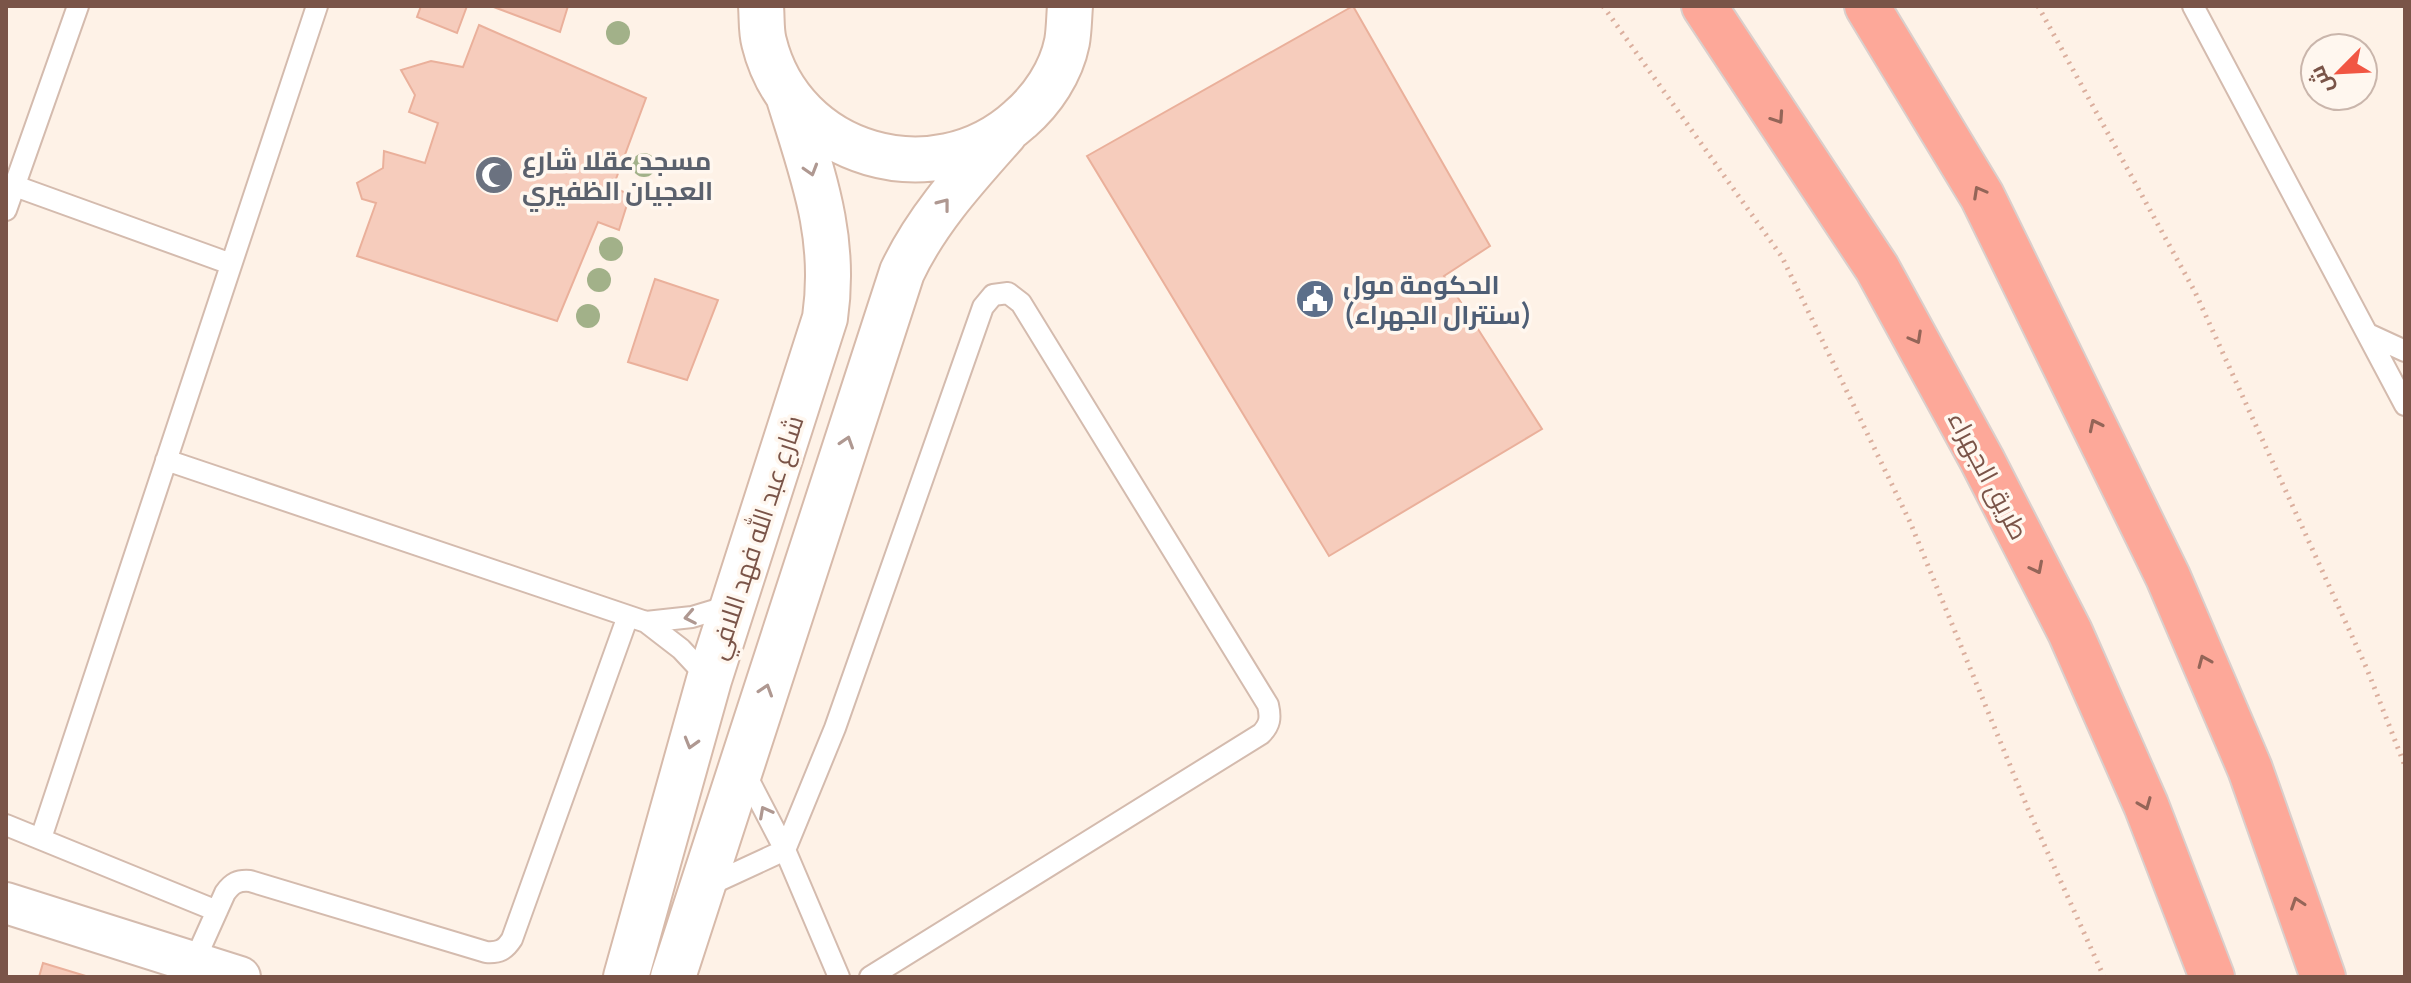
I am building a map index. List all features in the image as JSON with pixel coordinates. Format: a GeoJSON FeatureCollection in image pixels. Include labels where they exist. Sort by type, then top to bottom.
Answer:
{"type":"FeatureCollection","features":[{"type":"Feature","properties":{"kind":"highway","name":"طريق الجهراء"},"geometry":{"type":"LineString","coordinates":[[1704,6],[1877,268],[1996,487],[2076,646],[2146,805],[2212,977]]}},
{"type":"Feature","properties":{"kind":"highway"},"geometry":{"type":"LineString","coordinates":[[1867,6],[1982,196],[2168,577],[2250,769],[2323,977]]}},
{"type":"Feature","properties":{"kind":"street"},"geometry":{"type":"LineString","coordinates":[[673,977],[902,272],[915,244],[943,204],[1005,133],[1032,109],[1053,78],[1068,25],[1091,6]]}},
{"type":"Feature","properties":{"kind":"street"},"geometry":{"type":"LineString","coordinates":[[1694,6],[1754,81]]}},
{"type":"Feature","properties":{"kind":"street"},"geometry":{"type":"LineString","coordinates":[[759,18],[773,69],[788,95],[822,130],[865,153],[913,162],[961,155],[1005,133]]}},
{"type":"Feature","properties":{"kind":"street","name":"شارع عبد الله فهد اللافي"},"geometry":{"type":"LineString","coordinates":[[626,977],[709,680],[825,318],[830,285],[823,211],[788,95]]}},
{"type":"Feature","properties":{"kind":"street"},"geometry":{"type":"LineString","coordinates":[[6,903],[240,977]]}},
{"type":"Feature","properties":{"kind":"lane"},"geometry":{"type":"LineString","coordinates":[[6,210],[78,6]]}},
{"type":"Feature","properties":{"kind":"lane"},"geometry":{"type":"LineString","coordinates":[[41,838],[317,6]]}},
{"type":"Feature","properties":{"kind":"lane"},"geometry":{"type":"LineString","coordinates":[[2193,6],[2405,405]]}},
{"type":"Feature","properties":{"kind":"lane"},"geometry":{"type":"LineString","coordinates":[[15,186],[231,264]]}},
{"type":"Feature","properties":{"kind":"lane"},"geometry":{"type":"LineString","coordinates":[[702,888],[785,850],[835,728],[983,307],[993,295],[1008,293],[1021,303],[1268,705],[1271,716],[1269,726],[1261,734],[870,977]]}},
{"type":"Feature","properties":{"kind":"lane"},"geometry":{"type":"LineString","coordinates":[[2368,334],[2405,351]]}},
{"type":"Feature","properties":{"kind":"lane"},"geometry":{"type":"LineString","coordinates":[[166,460],[637,619],[681,649],[709,680]]}},
{"type":"Feature","properties":{"kind":"lane"},"geometry":{"type":"LineString","coordinates":[[637,619],[692,617],[733,605]]}},
{"type":"Feature","properties":{"kind":"lane"},"geometry":{"type":"LineString","coordinates":[[194,962],[231,885],[240,880],[486,952],[506,948],[637,619]]}},
{"type":"Feature","properties":{"kind":"lane"},"geometry":{"type":"LineString","coordinates":[[741,767],[785,850],[839,977]]}},
{"type":"Feature","properties":{"kind":"lane"},"geometry":{"type":"LineString","coordinates":[[6,825],[217,911]]}},
{"type":"Feature","properties":{"kind":"path"},"geometry":{"type":"LineString","coordinates":[[1603,6],[1782,257],[1910,522],[2028,809],[2104,977]]}},
{"type":"Feature","properties":{"kind":"path"},"geometry":{"type":"LineString","coordinates":[[2038,6],[2195,292],[2367,669],[2405,766]]}},
{"type":"Feature","properties":{"kind":"building"},"geometry":{"type":"Polygon","coordinates":[[[421,6],[467,6],[457,33],[417,17],[421,6]]]}},
{"type":"Feature","properties":{"kind":"building"},"geometry":{"type":"Polygon","coordinates":[[[491,6],[568,6],[560,32],[491,6]]]}},
{"type":"Feature","properties":{"kind":"building","name":"الحكومة مول (سنترال الجهراء)"},"geometry":{"type":"Polygon","coordinates":[[[1353,6],[1490,246],[1444,276],[1542,429],[1329,556],[1087,156],[1353,6]]]}},
{"type":"Feature","properties":{"kind":"building","name":"مسجد عقلا شارع العجيان الظفيري"},"geometry":{"type":"Polygon","coordinates":[[[479,25],[646,98],[613,187],[630,195],[619,230],[598,222],[557,321],[357,256],[376,203],[362,199],[357,183],[383,168],[384,151],[425,163],[438,123],[409,112],[415,95],[401,70],[431,61],[463,67],[479,25]]]}},
{"type":"Feature","properties":{"kind":"building"},"geometry":{"type":"Polygon","coordinates":[[[655,279],[718,300],[687,380],[628,362],[655,279]]]}},
{"type":"Feature","properties":{"kind":"building"},"geometry":{"type":"Polygon","coordinates":[[[43,963],[89,977],[39,977],[43,963]]]}},
{"type":"Feature","properties":{"kind":"place","name":"مسجد عقلا شارع العجيان الظفيري"},"geometry":{"type":"Point","coordinates":[494,175]}},
{"type":"Feature","properties":{"kind":"place","name":"الحكومة مول (سنترال الجهراء)"},"geometry":{"type":"Point","coordinates":[1315,299]}}]}
